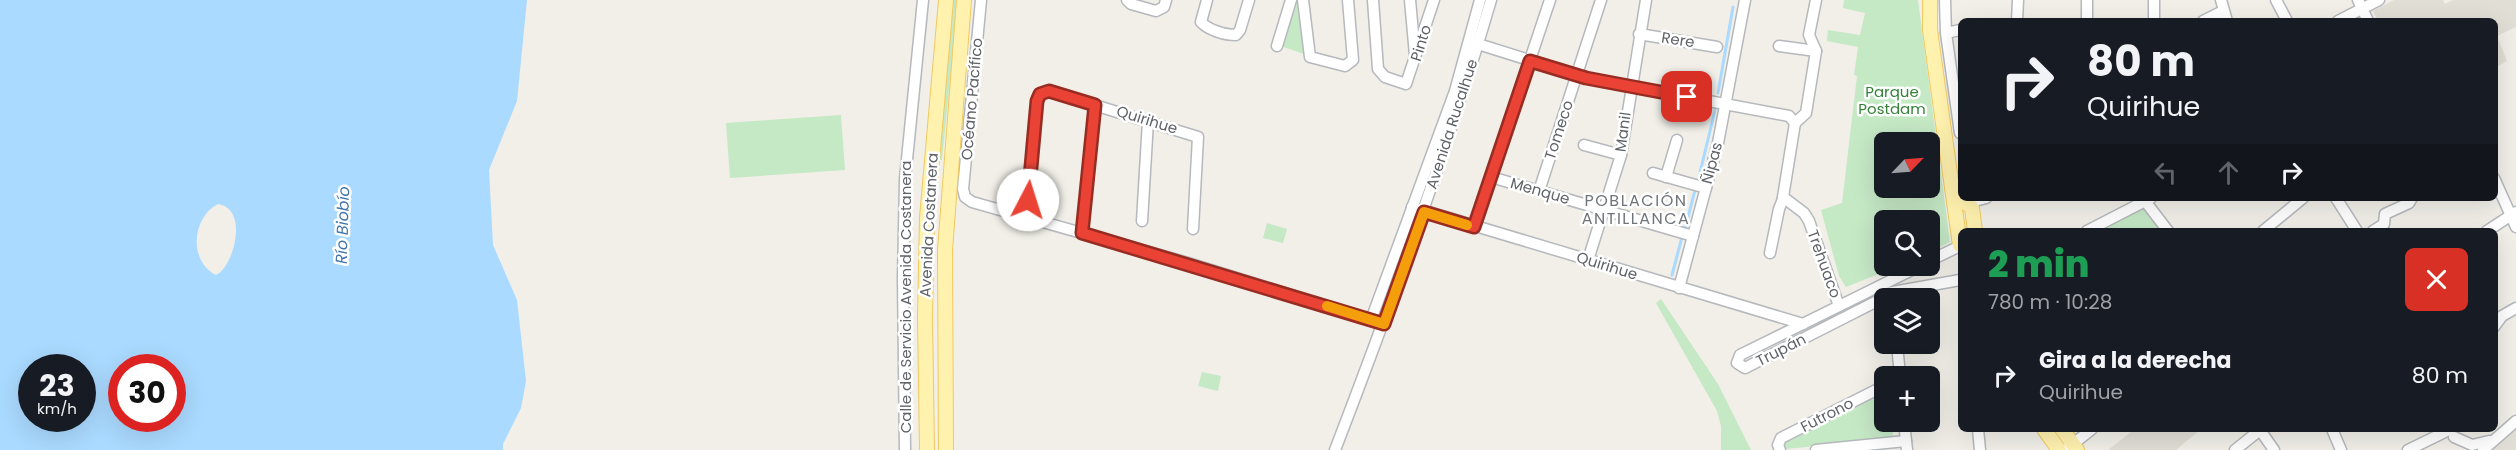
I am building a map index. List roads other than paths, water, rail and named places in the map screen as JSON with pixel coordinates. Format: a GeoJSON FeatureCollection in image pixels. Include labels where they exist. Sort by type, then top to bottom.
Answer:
{"type":"FeatureCollection","features":[{"type":"Feature","properties":{"kind":"main road","name":"Avenida Costanera"},"geometry":{"type":"LineString","coordinates":[[927,450],[925,317],[927,218],[946,0]]}},
{"type":"Feature","properties":{"kind":"main road","name":"Avenida Costanera"},"geometry":{"type":"LineString","coordinates":[[946,450],[943,323],[946,215],[964,0]]}},
{"type":"Feature","properties":{"kind":"main road"},"geometry":{"type":"LineString","coordinates":[[1930,0],[1930,30],[1958,228]]}},
{"type":"Feature","properties":{"kind":"main road"},"geometry":{"type":"LineString","coordinates":[[1971,203],[1975,228]]}},
{"type":"Feature","properties":{"kind":"main road"},"geometry":{"type":"LineString","coordinates":[[2046,432],[2059,450]]}},
{"type":"Feature","properties":{"kind":"main road"},"geometry":{"type":"LineString","coordinates":[[2064,432],[2072,448]]}},
{"type":"Feature","properties":{"kind":"street","name":"Calle de Servicio Avenida Costanera"},"geometry":{"type":"LineString","coordinates":[[905,450],[905,179],[923,0]]}},
{"type":"Feature","properties":{"kind":"street","name":"Océano Pacífico"},"geometry":{"type":"LineString","coordinates":[[981,0],[963,189],[965,197],[972,202],[1082,233]]}},
{"type":"Feature","properties":{"kind":"street"},"geometry":{"type":"LineString","coordinates":[[1127,0],[1131,4],[1156,11],[1164,8],[1166,0]]}},
{"type":"Feature","properties":{"kind":"street"},"geometry":{"type":"LineString","coordinates":[[1207,0],[1201,22],[1204,26],[1236,35],[1240,30],[1250,0]]}},
{"type":"Feature","properties":{"kind":"street"},"geometry":{"type":"LineString","coordinates":[[1277,46],[1291,0]]}},
{"type":"Feature","properties":{"kind":"street"},"geometry":{"type":"LineString","coordinates":[[1303,0],[1310,57],[1349,66],[1353,60],[1348,0]]}},
{"type":"Feature","properties":{"kind":"street","name":"Pinto"},"geometry":{"type":"LineString","coordinates":[[1373,0],[1380,73],[1406,84],[1434,0]]}},
{"type":"Feature","properties":{"kind":"street"},"geometry":{"type":"LineString","coordinates":[[1410,0],[1415,61]]}},
{"type":"Feature","properties":{"kind":"street","name":"Avenida Rucalhue"},"geometry":{"type":"LineString","coordinates":[[1371,320],[1455,91],[1480,0]]}},
{"type":"Feature","properties":{"kind":"street","name":"Avenida Rucalhue"},"geometry":{"type":"LineString","coordinates":[[1335,450],[1424,212],[1491,0]]}},
{"type":"Feature","properties":{"kind":"street"},"geometry":{"type":"LineString","coordinates":[[1474,227],[1550,0]]}},
{"type":"Feature","properties":{"kind":"street","name":"Tomeco"},"geometry":{"type":"LineString","coordinates":[[1539,191],[1600,0]]}},
{"type":"Feature","properties":{"kind":"street","name":"Manil"},"geometry":{"type":"LineString","coordinates":[[1588,260],[1621,155],[1630,87],[1646,0]]}},
{"type":"Feature","properties":{"kind":"street"},"geometry":{"type":"LineString","coordinates":[[1731,0],[1744,1]]}},
{"type":"Feature","properties":{"kind":"street"},"geometry":{"type":"LineString","coordinates":[[1770,253],[1779,206],[1784,199],[1795,123],[1806,113],[1816,51],[1809,35],[1816,0]]}},
{"type":"Feature","properties":{"kind":"street"},"geometry":{"type":"LineString","coordinates":[[1945,0],[1946,33],[1958,119]]}},
{"type":"Feature","properties":{"kind":"street"},"geometry":{"type":"LineString","coordinates":[[2018,0],[2018,18]]}},
{"type":"Feature","properties":{"kind":"street"},"geometry":{"type":"LineString","coordinates":[[2087,0],[2087,18]]}},
{"type":"Feature","properties":{"kind":"street"},"geometry":{"type":"LineString","coordinates":[[2154,0],[2154,18]]}},
{"type":"Feature","properties":{"kind":"street"},"geometry":{"type":"LineString","coordinates":[[2276,0],[2285,18]]}},
{"type":"Feature","properties":{"kind":"street"},"geometry":{"type":"LineString","coordinates":[[2342,18],[2360,4],[2379,0]]}},
{"type":"Feature","properties":{"kind":"street","name":"Ñipas"},"geometry":{"type":"LineString","coordinates":[[1679,288],[1706,188],[1725,104],[1744,1]]}},
{"type":"Feature","properties":{"kind":"street"},"geometry":{"type":"LineString","coordinates":[[2360,4],[2367,18]]}},
{"type":"Feature","properties":{"kind":"street"},"geometry":{"type":"LineString","coordinates":[[2209,18],[2224,11]]}},
{"type":"Feature","properties":{"kind":"street"},"geometry":{"type":"LineString","coordinates":[[1946,33],[1958,30]]}},
{"type":"Feature","properties":{"kind":"street","name":"Rere"},"geometry":{"type":"LineString","coordinates":[[1639,34],[1717,46]]}},
{"type":"Feature","properties":{"kind":"street"},"geometry":{"type":"LineString","coordinates":[[1478,44],[1576,75],[1789,116],[1795,123]]}},
{"type":"Feature","properties":{"kind":"street"},"geometry":{"type":"LineString","coordinates":[[1779,46],[1816,51]]}},
{"type":"Feature","properties":{"kind":"street","name":"Quirihue"},"geometry":{"type":"LineString","coordinates":[[1028,200],[1037,101],[1040,94],[1049,91],[1198,137],[1193,229]]}},
{"type":"Feature","properties":{"kind":"street"},"geometry":{"type":"LineString","coordinates":[[1095,105],[1082,233],[1384,324]]}},
{"type":"Feature","properties":{"kind":"street"},"geometry":{"type":"LineString","coordinates":[[1142,221],[1149,121]]}},
{"type":"Feature","properties":{"kind":"street"},"geometry":{"type":"LineString","coordinates":[[1666,177],[1677,140]]}},
{"type":"Feature","properties":{"kind":"street"},"geometry":{"type":"LineString","coordinates":[[1584,144],[1621,155]]}},
{"type":"Feature","properties":{"kind":"street"},"geometry":{"type":"LineString","coordinates":[[1653,173],[1706,188]]}},
{"type":"Feature","properties":{"kind":"street","name":"Menque"},"geometry":{"type":"LineString","coordinates":[[1491,177],[1693,236]]}},
{"type":"Feature","properties":{"kind":"street"},"geometry":{"type":"LineString","coordinates":[[2498,185],[2514,213],[2516,227]]}},
{"type":"Feature","properties":{"kind":"street","name":"Trehuaco"},"geometry":{"type":"LineString","coordinates":[[1784,199],[1804,213],[1809,221],[1839,306]]}},
{"type":"Feature","properties":{"kind":"street"},"geometry":{"type":"LineString","coordinates":[[2093,228],[2144,201]]}},
{"type":"Feature","properties":{"kind":"street"},"geometry":{"type":"LineString","coordinates":[[2149,201],[2166,228]]}},
{"type":"Feature","properties":{"kind":"street"},"geometry":{"type":"LineString","coordinates":[[2267,228],[2300,201]]}},
{"type":"Feature","properties":{"kind":"street"},"geometry":{"type":"LineString","coordinates":[[2338,201],[2355,228]]}},
{"type":"Feature","properties":{"kind":"street"},"geometry":{"type":"LineString","coordinates":[[2378,228],[2384,224],[2385,214],[2410,201]]}},
{"type":"Feature","properties":{"kind":"street","name":"Quirihue"},"geometry":{"type":"LineString","coordinates":[[1412,207],[1803,324]]}},
{"type":"Feature","properties":{"kind":"street"},"geometry":{"type":"LineString","coordinates":[[2492,228],[2514,213]]}},
{"type":"Feature","properties":{"kind":"street"},"geometry":{"type":"LineString","coordinates":[[1940,255],[1958,246]]}},
{"type":"Feature","properties":{"kind":"street","name":"Trupán"},"geometry":{"type":"LineString","coordinates":[[1874,306],[1747,367],[1739,365],[1738,356],[1899,276]]}},
{"type":"Feature","properties":{"kind":"street","name":"Trupán"},"geometry":{"type":"LineString","coordinates":[[1927,288],[1958,280]]}},
{"type":"Feature","properties":{"kind":"street","name":"Trupán"},"geometry":{"type":"LineString","coordinates":[[1862,294],[1874,295]]}},
{"type":"Feature","properties":{"kind":"street"},"geometry":{"type":"LineString","coordinates":[[2498,322],[2502,316],[2516,308]]}},
{"type":"Feature","properties":{"kind":"street","name":"Futrono"},"geometry":{"type":"LineString","coordinates":[[1780,450],[1778,445],[1781,438],[1874,391]]}},
{"type":"Feature","properties":{"kind":"street"},"geometry":{"type":"LineString","coordinates":[[2452,432],[2472,445],[2486,446],[2516,421]]}},
{"type":"Feature","properties":{"kind":"street"},"geometry":{"type":"LineString","coordinates":[[1978,432],[1980,450]]}},
{"type":"Feature","properties":{"kind":"street"},"geometry":{"type":"LineString","coordinates":[[2072,448],[2089,432]]}},
{"type":"Feature","properties":{"kind":"street"},"geometry":{"type":"LineString","coordinates":[[2242,448],[2258,432]]}},
{"type":"Feature","properties":{"kind":"street"},"geometry":{"type":"LineString","coordinates":[[2261,432],[2274,450]]}},
{"type":"Feature","properties":{"kind":"street"},"geometry":{"type":"LineString","coordinates":[[2333,432],[2341,450]]}},
{"type":"Feature","properties":{"kind":"street"},"geometry":{"type":"LineString","coordinates":[[2408,450],[2452,432]]}},
{"type":"Feature","properties":{"kind":"street"},"geometry":{"type":"LineString","coordinates":[[2452,432],[2458,450]]}},
{"type":"Feature","properties":{"kind":"street","name":"Futrono"},"geometry":{"type":"LineString","coordinates":[[1816,450],[1906,446]]}},
{"type":"Feature","properties":{"kind":"water","name":"Río Biobío"},"geometry":{"type":"Polygon","coordinates":[[[0,0],[527,0],[517,101],[489,170],[493,245],[517,300],[526,381],[521,408],[503,444],[503,450],[0,450],[0,0]],[[218,204],[209,210],[199,228],[197,239],[197,250],[201,260],[216,275],[228,262],[233,251],[236,227],[234,216],[228,208],[218,204]]]}},
{"type":"Feature","properties":{"kind":"waterway"},"geometry":{"type":"LineString","coordinates":[[1718,93],[1733,7]]}},
{"type":"Feature","properties":{"kind":"waterway"},"geometry":{"type":"LineString","coordinates":[[1698,181],[1715,110]]}},
{"type":"Feature","properties":{"kind":"waterway"},"geometry":{"type":"LineString","coordinates":[[1685,229],[1695,190]]}},
{"type":"Feature","properties":{"kind":"waterway"},"geometry":{"type":"LineString","coordinates":[[1672,275],[1682,237]]}},
{"type":"Feature","properties":{"kind":"district","name":"POBLACIÓN ANTILLANCA"},"geometry":{"type":"Point","coordinates":[1636,209]}},
{"type":"Feature","properties":{"kind":"park label","name":"Parque Postdam"},"geometry":{"type":"Point","coordinates":[1892,100]}}]}
